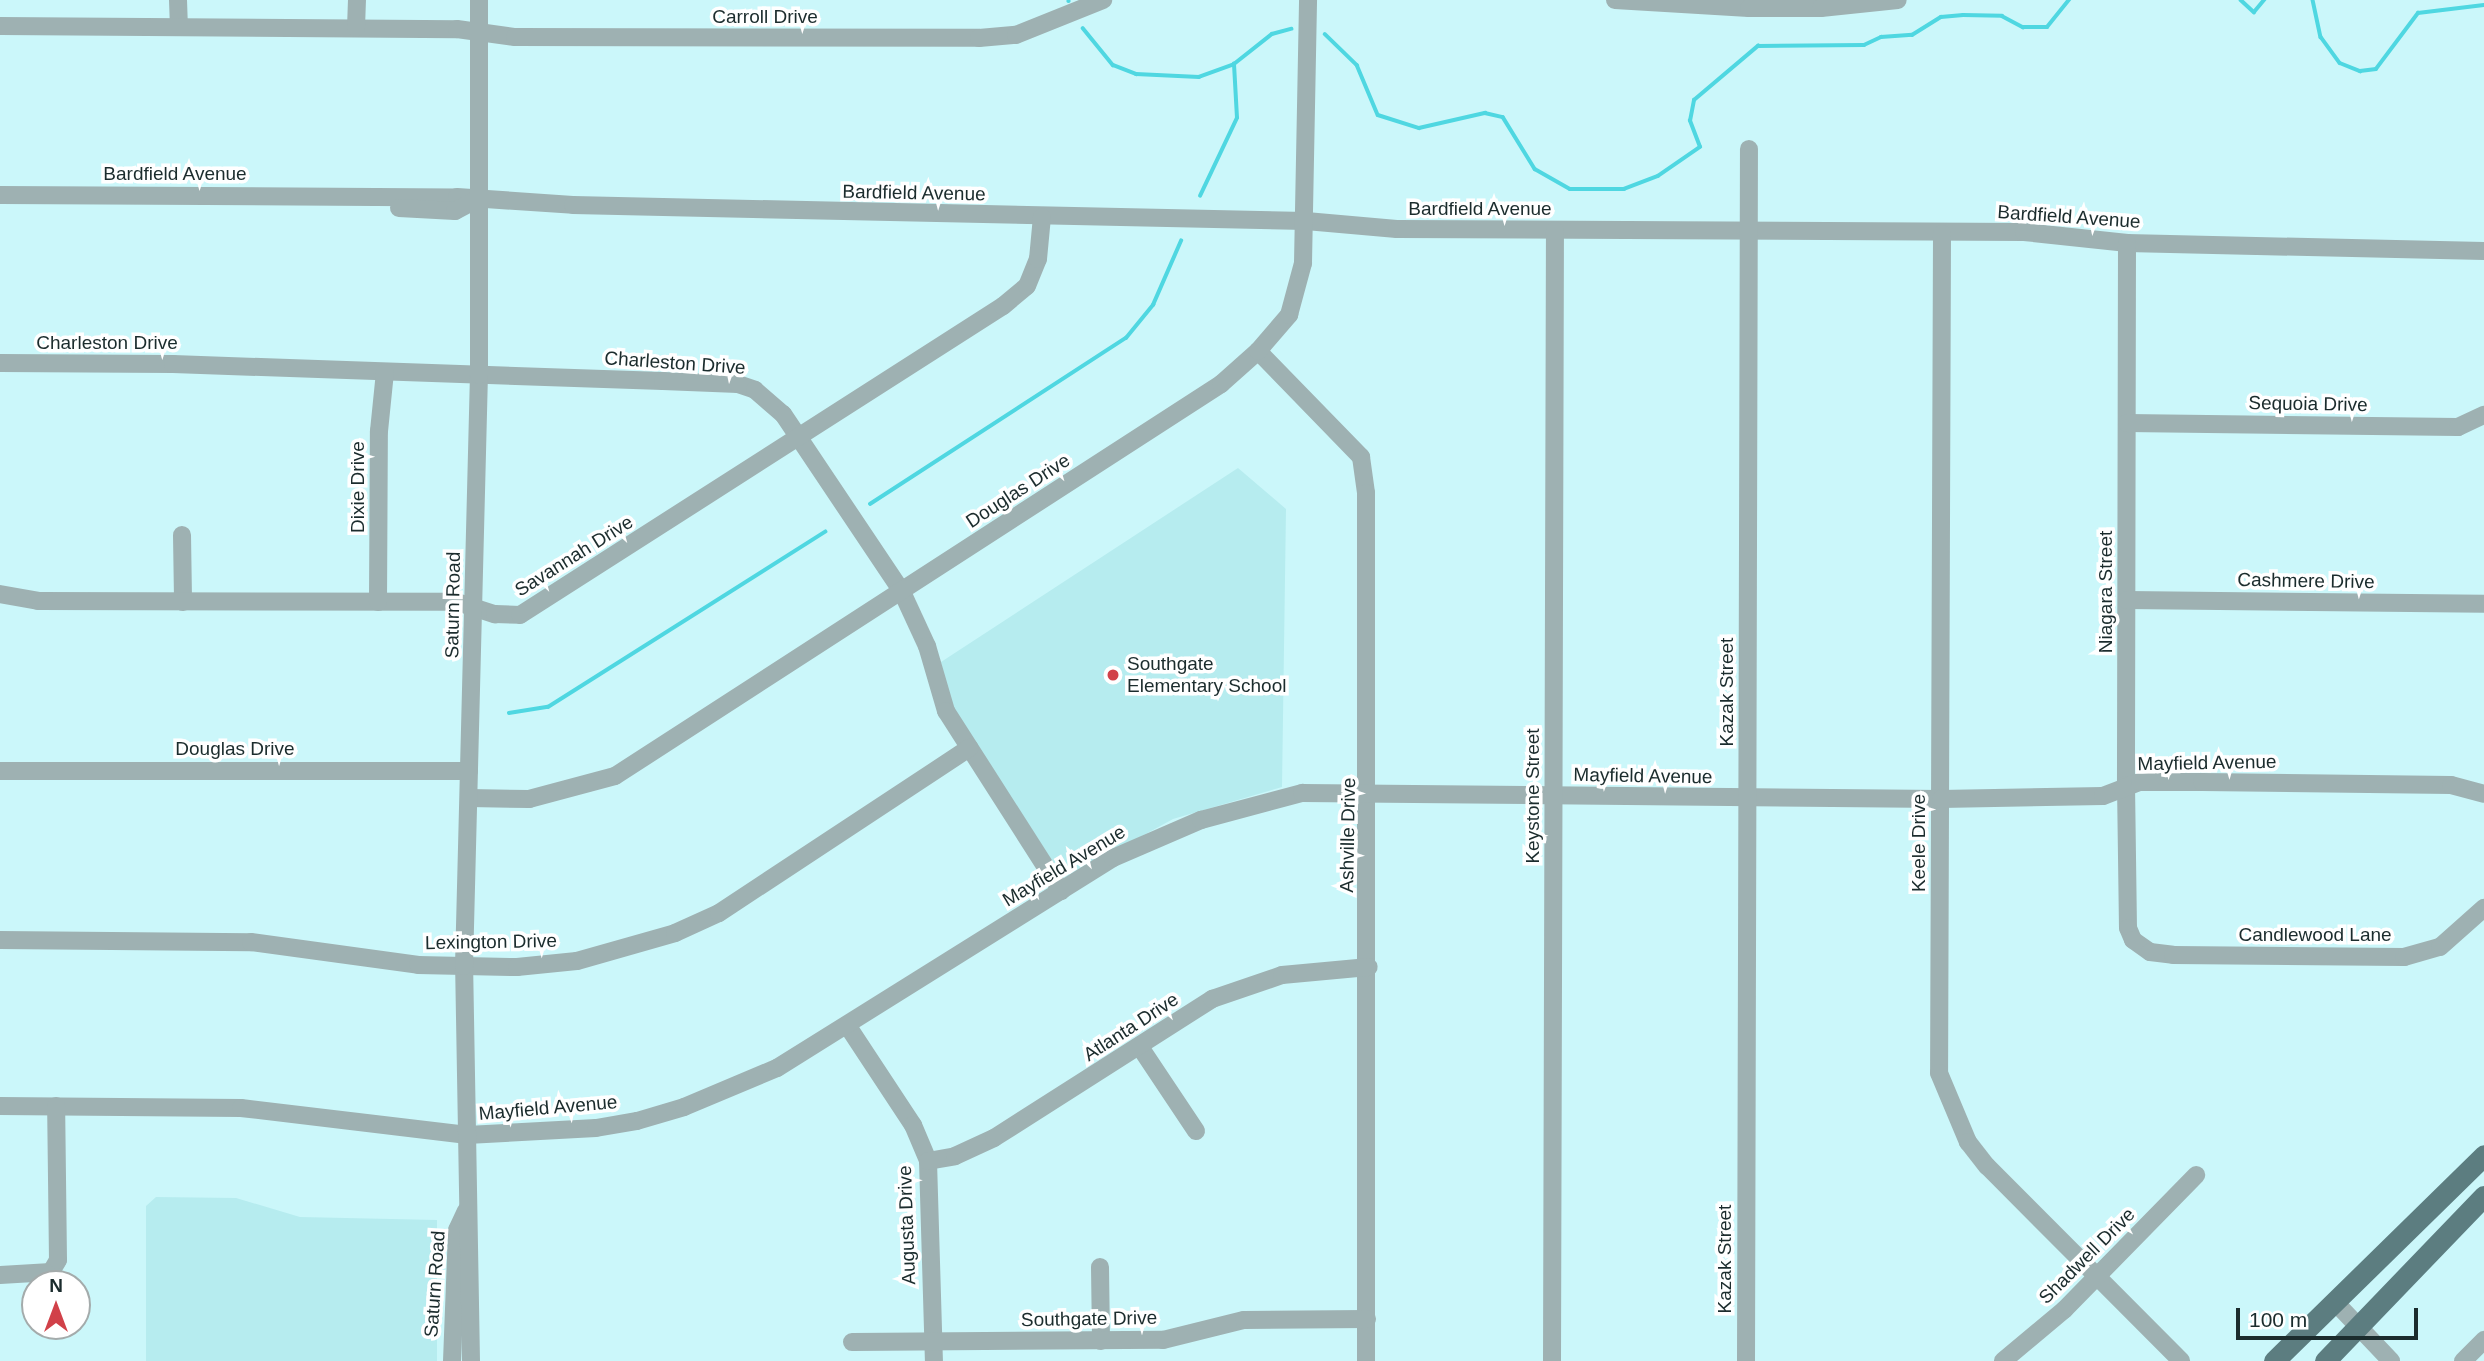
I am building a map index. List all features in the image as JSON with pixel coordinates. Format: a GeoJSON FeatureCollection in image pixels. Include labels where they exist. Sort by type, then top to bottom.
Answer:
{"type":"FeatureCollection","features":[{"type":"Feature","properties":{"kind":"main road"},"geometry":{"type":"LineString","coordinates":[[2274,1361],[2484,1155]]}},
{"type":"Feature","properties":{"kind":"main road"},"geometry":{"type":"LineString","coordinates":[[2325,1361],[2484,1196]]}},
{"type":"Feature","properties":{"kind":"street"},"geometry":{"type":"LineString","coordinates":[[178,0],[179,27]]}},
{"type":"Feature","properties":{"kind":"street"},"geometry":{"type":"LineString","coordinates":[[356,28],[357,0]]}},
{"type":"Feature","properties":{"kind":"street","name":"Saturn Road"},"geometry":{"type":"LineString","coordinates":[[471,1361],[471,1233],[466,1211],[464,967],[479,375],[476,200],[479,0]]}},
{"type":"Feature","properties":{"kind":"street","name":"Carroll Drive"},"geometry":{"type":"LineString","coordinates":[[0,26],[356,28],[479,32],[515,37],[988,38],[1047,25],[1103,0]]}},
{"type":"Feature","properties":{"kind":"street","name":"Douglas Drive"},"geometry":{"type":"LineString","coordinates":[[469,798],[529,799],[615,776],[902,593],[1221,384],[1258,351],[1289,316],[1303,262],[1306,221],[1308,0]]}},
{"type":"Feature","properties":{"kind":"street"},"geometry":{"type":"LineString","coordinates":[[1615,0],[1845,7],[1898,0]]}},
{"type":"Feature","properties":{"kind":"street","name":"Kazak Street"},"geometry":{"type":"LineString","coordinates":[[1746,1361],[1749,149]]}},
{"type":"Feature","properties":{"kind":"street","name":"Bardfield Avenue"},"geometry":{"type":"LineString","coordinates":[[0,195],[476,200],[1042,217],[1306,221],[1397,229],[1942,234],[2024,232],[2127,243],[2484,251]]}},
{"type":"Feature","properties":{"kind":"street","name":"Savannah Drive"},"geometry":{"type":"LineString","coordinates":[[0,594],[38,601],[378,602],[475,605],[495,614],[520,615],[800,439],[1027,286],[1038,259],[1042,217]]}},
{"type":"Feature","properties":{"kind":"street","name":"Keystone Street"},"geometry":{"type":"LineString","coordinates":[[1552,1361],[1555,231]]}},
{"type":"Feature","properties":{"kind":"street","name":"Keele Drive"},"geometry":{"type":"LineString","coordinates":[[1942,234],[1939,1073],[1968,1142],[2181,1361]]}},
{"type":"Feature","properties":{"kind":"street","name":"Niagara Street"},"geometry":{"type":"LineString","coordinates":[[2127,243],[2126,785],[2129,928],[2133,940]]}},
{"type":"Feature","properties":{"kind":"street","name":"Ashville Drive"},"geometry":{"type":"LineString","coordinates":[[1258,351],[1361,457],[1370,553],[1366,1361]]}},
{"type":"Feature","properties":{"kind":"street","name":"Charleston Drive"},"geometry":{"type":"LineString","coordinates":[[0,363],[738,384],[755,390],[783,414],[902,593],[927,646],[946,711],[1061,891]]}},
{"type":"Feature","properties":{"kind":"street","name":"Dixie Drive"},"geometry":{"type":"LineString","coordinates":[[378,602],[379,431],[386,372]]}},
{"type":"Feature","properties":{"kind":"street","name":"Sequoia Drive"},"geometry":{"type":"LineString","coordinates":[[2127,423],[2458,427],[2484,415]]}},
{"type":"Feature","properties":{"kind":"street"},"geometry":{"type":"LineString","coordinates":[[182,535],[183,602]]}},
{"type":"Feature","properties":{"kind":"street","name":"Cashmere Drive"},"geometry":{"type":"LineString","coordinates":[[2127,600],[2484,604]]}},
{"type":"Feature","properties":{"kind":"street","name":"Lexington Drive"},"geometry":{"type":"LineString","coordinates":[[0,940],[251,942],[358,959],[464,967],[577,961],[675,933],[719,912],[969,748]]}},
{"type":"Feature","properties":{"kind":"street","name":"Douglas Drive"},"geometry":{"type":"LineString","coordinates":[[0,771],[469,771]]}},
{"type":"Feature","properties":{"kind":"street","name":"Mayfield Avenue"},"geometry":{"type":"LineString","coordinates":[[0,1106],[241,1108],[467,1135],[596,1128],[684,1107],[777,1068],[1061,891],[1157,837],[1246,806],[1302,793],[1941,799],[2103,796],[2126,785],[2451,785],[2484,794]]}},
{"type":"Feature","properties":{"kind":"street","name":"Candlewood Lane"},"geometry":{"type":"LineString","coordinates":[[2133,940],[2150,952],[2173,955],[2404,957],[2440,947],[2484,908]]}},
{"type":"Feature","properties":{"kind":"street","name":"Atlanta Drive"},"geometry":{"type":"LineString","coordinates":[[928,1161],[955,1156],[994,1138],[1212,999],[1255,982],[1310,970],[1369,967]]}},
{"type":"Feature","properties":{"kind":"street","name":"Augusta Drive"},"geometry":{"type":"LineString","coordinates":[[847,1025],[913,1125],[928,1161],[934,1361]]}},
{"type":"Feature","properties":{"kind":"street"},"geometry":{"type":"LineString","coordinates":[[1140,1047],[1196,1131]]}},
{"type":"Feature","properties":{"kind":"street"},"geometry":{"type":"LineString","coordinates":[[0,1275],[51,1272],[58,1260],[57,1107]]}},
{"type":"Feature","properties":{"kind":"street","name":"Shadwell Drive"},"geometry":{"type":"LineString","coordinates":[[2003,1361],[2097,1276],[2196,1175]]}},
{"type":"Feature","properties":{"kind":"street","name":"Saturn Road"},"geometry":{"type":"LineString","coordinates":[[452,1361],[457,1230],[466,1211]]}},
{"type":"Feature","properties":{"kind":"street"},"geometry":{"type":"LineString","coordinates":[[1100,1267],[1101,1341]]}},
{"type":"Feature","properties":{"kind":"street"},"geometry":{"type":"LineString","coordinates":[[2336,1303],[2391,1361]]}},
{"type":"Feature","properties":{"kind":"street","name":"Southgate Drive"},"geometry":{"type":"LineString","coordinates":[[852,1342],[1163,1340],[1244,1320],[1367,1319]]}},
{"type":"Feature","properties":{"kind":"street"},"geometry":{"type":"LineString","coordinates":[[2463,1361],[2484,1340]]}},
{"type":"Feature","properties":{"kind":"shaded area","name":"Southgate Elementary School"},"geometry":{"type":"Polygon","coordinates":[[[1238,468],[1286,509],[1282,787],[1173,819],[1064,879],[950,703],[941,662],[1238,468]]]}},
{"type":"Feature","properties":{"kind":"shaded area"},"geometry":{"type":"Polygon","coordinates":[[[156,1197],[236,1198],[300,1217],[437,1220],[437,1361],[146,1361],[146,1206],[156,1197]]]}},
{"type":"Feature","properties":{"kind":"waterway"},"geometry":{"type":"LineString","coordinates":[[1325,34],[1357,65],[1378,115],[1419,128],[1485,113],[1503,117],[1535,169],[1570,189],[1624,189],[1658,176],[1700,147],[1690,121],[1694,100],[1758,46],[1864,45],[1881,37],[1912,35],[1941,17],[1963,15],[2002,16],[2023,27],[2047,27],[2069,0]]}},
{"type":"Feature","properties":{"kind":"waterway"},"geometry":{"type":"LineString","coordinates":[[2241,0],[2254,12],[2264,0]]}},
{"type":"Feature","properties":{"kind":"waterway"},"geometry":{"type":"LineString","coordinates":[[2313,0],[2321,37],[2340,63],[2360,71],[2376,69],[2418,13],[2484,5]]}},
{"type":"Feature","properties":{"kind":"waterway"},"geometry":{"type":"LineString","coordinates":[[1083,28],[1113,65],[1136,74],[1199,77],[1234,64],[1272,34],[1291,29]]}},
{"type":"Feature","properties":{"kind":"waterway"},"geometry":{"type":"LineString","coordinates":[[1200,196],[1237,118],[1234,64]]}},
{"type":"Feature","properties":{"kind":"waterway"},"geometry":{"type":"LineString","coordinates":[[870,504],[1126,338],[1153,305],[1181,241]]}},
{"type":"Feature","properties":{"kind":"waterway"},"geometry":{"type":"LineString","coordinates":[[509,713],[548,707],[825,532]]}},
{"type":"Feature","properties":{"kind":"place","name":"Southgate Elementary School"},"geometry":{"type":"Point","coordinates":[1113,675]}}]}
